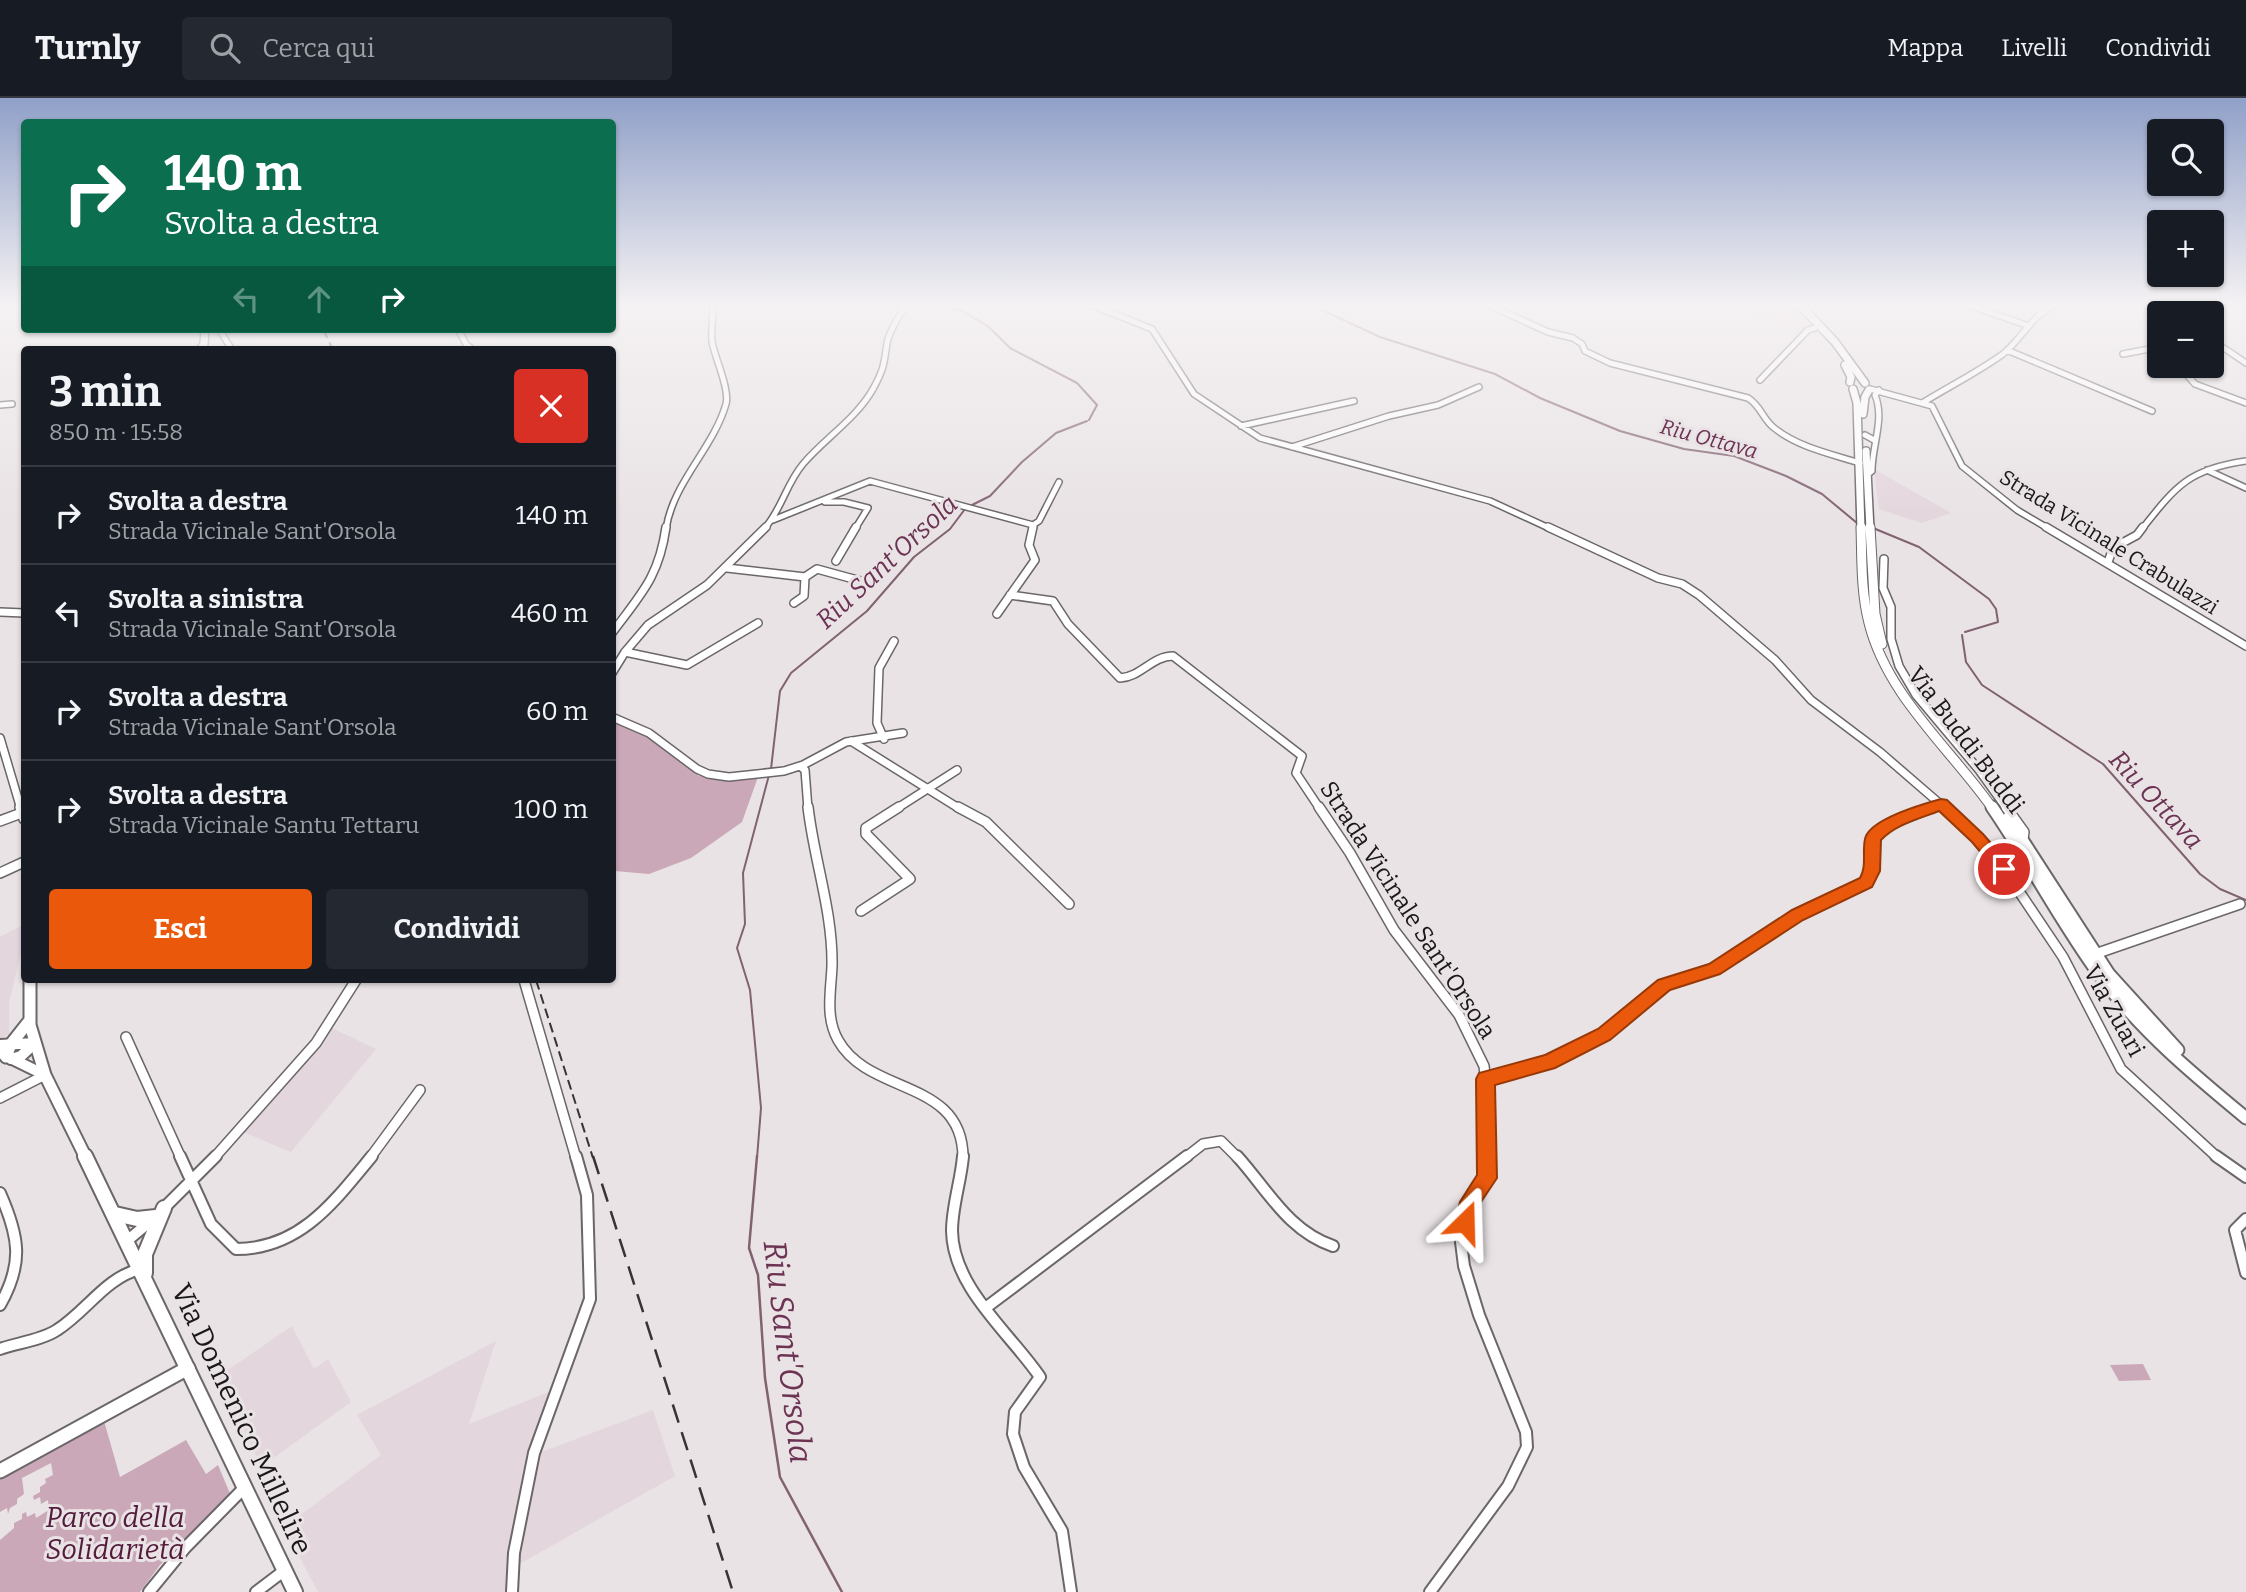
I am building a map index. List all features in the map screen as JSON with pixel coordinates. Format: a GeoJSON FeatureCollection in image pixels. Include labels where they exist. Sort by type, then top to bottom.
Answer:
{"type":"FeatureCollection","features":[{"type":"Feature","properties":{"kind":"main road","name":"Via Buddi Buddi"},"geometry":{"type":"LineString","coordinates":[[1848,374],[1857,396],[1860,463],[1877,625],[1888,656],[1912,697],[1987,788],[2023,841],[2127,1009],[2155,1039],[2246,1118]]}},
{"type":"Feature","properties":{"kind":"main road"},"geometry":{"type":"LineString","coordinates":[[1860,374],[1871,388]]}},
{"type":"Feature","properties":{"kind":"main road"},"geometry":{"type":"LineString","coordinates":[[1851,386],[1871,388]]}},
{"type":"Feature","properties":{"kind":"main road","name":"Via Buddi Buddi"},"geometry":{"type":"LineString","coordinates":[[1871,388],[1863,407],[1868,474],[1866,614],[1884,665],[1913,709],[2023,841]]}},
{"type":"Feature","properties":{"kind":"main road","name":"Via Buddi Buddi"},"geometry":{"type":"LineString","coordinates":[[2091,954],[2161,1035],[2246,1109]]}},
{"type":"Feature","properties":{"kind":"main road","name":"Via Domenico Millelire"},"geometry":{"type":"LineString","coordinates":[[30,983],[30,1020],[46,1075],[128,1240],[295,1592]]}},
{"type":"Feature","properties":{"kind":"main road"},"geometry":{"type":"LineString","coordinates":[[6,1052],[30,1020]]}},
{"type":"Feature","properties":{"kind":"main road"},"geometry":{"type":"LineString","coordinates":[[115,1214],[137,1219],[160,1212]]}},
{"type":"Feature","properties":{"kind":"main road"},"geometry":{"type":"LineString","coordinates":[[143,1272],[145,1254],[160,1212]]}},
{"type":"Feature","properties":{"kind":"street"},"geometry":{"type":"LineString","coordinates":[[616,629],[653,579],[662,557],[669,511],[701,451],[712,439],[727,401],[720,374]]}},
{"type":"Feature","properties":{"kind":"street"},"geometry":{"type":"LineString","coordinates":[[774,520],[782,497],[802,465],[846,423],[872,391],[881,374]]}},
{"type":"Feature","properties":{"kind":"street","name":"Via Zuari"},"geometry":{"type":"LineString","coordinates":[[1178,374],[1194,394],[1260,438],[1490,501],[1658,578],[1682,584],[1699,595],[1775,660],[1811,700],[1880,752],[1978,838],[2004,869],[2063,957],[2121,1069],[2152,1100],[2230,1168],[2246,1177]]}},
{"type":"Feature","properties":{"kind":"street"},"geometry":{"type":"LineString","coordinates":[[1653,374],[1748,398],[1760,407],[1772,426],[1793,438],[1860,463]]}},
{"type":"Feature","properties":{"kind":"street"},"geometry":{"type":"LineString","coordinates":[[1760,380],[1766,374]]}},
{"type":"Feature","properties":{"kind":"street"},"geometry":{"type":"LineString","coordinates":[[1871,388],[1924,402],[1974,374]]}},
{"type":"Feature","properties":{"kind":"street"},"geometry":{"type":"LineString","coordinates":[[2063,374],[2152,411]]}},
{"type":"Feature","properties":{"kind":"street"},"geometry":{"type":"LineString","coordinates":[[2190,378],[2195,384],[2246,403]]}},
{"type":"Feature","properties":{"kind":"street"},"geometry":{"type":"LineString","coordinates":[[1290,448],[1389,416],[1438,405],[1479,387]]}},
{"type":"Feature","properties":{"kind":"street"},"geometry":{"type":"LineString","coordinates":[[1868,474],[1872,471],[1874,440],[1881,410],[1871,388]]}},
{"type":"Feature","properties":{"kind":"street"},"geometry":{"type":"LineString","coordinates":[[1241,426],[1354,401]]}},
{"type":"Feature","properties":{"kind":"street","name":"Strada Vicinale Crabulazzi"},"geometry":{"type":"LineString","coordinates":[[1924,402],[1932,406],[1962,466],[1980,482],[2017,510],[2246,646]]}},
{"type":"Feature","properties":{"kind":"street"},"geometry":{"type":"LineString","coordinates":[[0,405],[12,404]]}},
{"type":"Feature","properties":{"kind":"street"},"geometry":{"type":"LineString","coordinates":[[1865,435],[1874,440]]}},
{"type":"Feature","properties":{"kind":"street"},"geometry":{"type":"LineString","coordinates":[[2108,562],[2113,548],[2137,535],[2169,494],[2186,479],[2218,465],[2246,461]]}},
{"type":"Feature","properties":{"kind":"street"},"geometry":{"type":"LineString","coordinates":[[2207,470],[2246,488]]}},
{"type":"Feature","properties":{"kind":"street"},"geometry":{"type":"LineString","coordinates":[[616,667],[648,625],[727,568],[774,520],[870,481],[1033,525],[1039,522],[1059,482]]}},
{"type":"Feature","properties":{"kind":"street"},"geometry":{"type":"LineString","coordinates":[[820,502],[844,502],[868,508],[835,561]]}},
{"type":"Feature","properties":{"kind":"street"},"geometry":{"type":"LineString","coordinates":[[997,614],[1035,560],[1029,545],[1033,525]]}},
{"type":"Feature","properties":{"kind":"street"},"geometry":{"type":"LineString","coordinates":[[1884,559],[1883,588],[1891,607],[1891,639],[1899,666],[1916,695],[1979,770],[2023,841],[2004,869]]}},
{"type":"Feature","properties":{"kind":"street"},"geometry":{"type":"LineString","coordinates":[[727,568],[805,578],[817,569],[861,581]]}},
{"type":"Feature","properties":{"kind":"street"},"geometry":{"type":"LineString","coordinates":[[794,603],[804,596],[805,578]]}},
{"type":"Feature","properties":{"kind":"street","name":"Strada Vicinale Sant'Orsola"},"geometry":{"type":"LineString","coordinates":[[1010,595],[1053,601],[1068,624],[1120,678],[1131,678],[1161,656],[1173,656],[1302,755],[1296,773],[1350,853],[1394,930],[1459,1016],[1484,1066],[1487,1178],[1470,1202],[1461,1242],[1464,1266],[1479,1315],[1526,1432],[1527,1447],[1508,1486],[1430,1592]]}},
{"type":"Feature","properties":{"kind":"street"},"geometry":{"type":"LineString","coordinates":[[0,612],[21,613]]}},
{"type":"Feature","properties":{"kind":"street"},"geometry":{"type":"LineString","coordinates":[[625,652],[687,665],[758,623]]}},
{"type":"Feature","properties":{"kind":"street"},"geometry":{"type":"LineString","coordinates":[[1877,625],[1891,639]]}},
{"type":"Feature","properties":{"kind":"street"},"geometry":{"type":"LineString","coordinates":[[884,739],[877,723],[879,668],[894,641]]}},
{"type":"Feature","properties":{"kind":"street"},"geometry":{"type":"LineString","coordinates":[[616,718],[635,724],[670,747],[685,763],[708,774],[731,778],[788,771],[863,737],[891,739],[903,733]]}},
{"type":"Feature","properties":{"kind":"street"},"geometry":{"type":"LineString","coordinates":[[1,738],[4,766],[21,806]]}},
{"type":"Feature","properties":{"kind":"street"},"geometry":{"type":"LineString","coordinates":[[851,741],[986,821],[1069,904]]}},
{"type":"Feature","properties":{"kind":"street"},"geometry":{"type":"LineString","coordinates":[[801,767],[805,770],[815,852],[831,922],[832,970],[828,1012],[836,1036],[846,1052],[870,1069],[944,1109],[957,1122],[966,1153],[952,1221],[953,1248],[969,1281],[1040,1377],[1034,1389],[1016,1410],[1013,1427],[1017,1453],[1041,1497],[1059,1521],[1066,1542],[1071,1592]]}},
{"type":"Feature","properties":{"kind":"street"},"geometry":{"type":"LineString","coordinates":[[861,911],[910,879],[866,834],[866,828],[957,770]]}},
{"type":"Feature","properties":{"kind":"street","name":"Strada Vicinale Sant'Orsola"},"geometry":{"type":"LineString","coordinates":[[1485,1079],[1549,1062],[1604,1034],[1664,985],[1714,969],[1797,915],[1866,882],[1872,871],[1873,838],[1878,832],[1884,827],[1941,804]]}},
{"type":"Feature","properties":{"kind":"street"},"geometry":{"type":"LineString","coordinates":[[0,816],[21,811]]}},
{"type":"Feature","properties":{"kind":"street"},"geometry":{"type":"LineString","coordinates":[[0,821],[21,812]]}},
{"type":"Feature","properties":{"kind":"street"},"geometry":{"type":"LineString","coordinates":[[0,873],[21,863]]}},
{"type":"Feature","properties":{"kind":"street"},"geometry":{"type":"LineString","coordinates":[[2063,957],[2091,954],[2240,904]]}},
{"type":"Feature","properties":{"kind":"street"},"geometry":{"type":"LineString","coordinates":[[128,1240],[193,1180],[316,1043],[354,983]]}},
{"type":"Feature","properties":{"kind":"street"},"geometry":{"type":"LineString","coordinates":[[512,1592],[514,1553],[534,1453],[590,1298],[587,1195],[525,983]]}},
{"type":"Feature","properties":{"kind":"street"},"geometry":{"type":"LineString","coordinates":[[127,1037],[211,1224],[236,1250],[269,1247],[305,1227],[352,1182],[419,1090]]}},
{"type":"Feature","properties":{"kind":"street"},"geometry":{"type":"LineString","coordinates":[[6,1052],[21,1056],[35,1043]]}},
{"type":"Feature","properties":{"kind":"street"},"geometry":{"type":"LineString","coordinates":[[6,1052],[46,1075]]}},
{"type":"Feature","properties":{"kind":"street"},"geometry":{"type":"LineString","coordinates":[[0,1098],[46,1075]]}},
{"type":"Feature","properties":{"kind":"street"},"geometry":{"type":"LineString","coordinates":[[988,1306],[1203,1144],[1221,1140],[1238,1156],[1296,1225],[1309,1236],[1333,1246]]}},
{"type":"Feature","properties":{"kind":"street"},"geometry":{"type":"LineString","coordinates":[[0,1193],[13,1221],[20,1251],[8,1294],[0,1306]]}},
{"type":"Feature","properties":{"kind":"street"},"geometry":{"type":"LineString","coordinates":[[2246,1219],[2235,1230],[2246,1273]]}},
{"type":"Feature","properties":{"kind":"street","name":"Via Domenico Millelire"},"geometry":{"type":"LineString","coordinates":[[0,1349],[56,1331],[114,1280],[125,1273],[143,1272]]}},
{"type":"Feature","properties":{"kind":"street"},"geometry":{"type":"LineString","coordinates":[[0,1471],[188,1368]]}},
{"type":"Feature","properties":{"kind":"street"},"geometry":{"type":"LineString","coordinates":[[149,1592],[185,1548],[245,1487]]}},
{"type":"Feature","properties":{"kind":"street"},"geometry":{"type":"LineString","coordinates":[[256,1592],[285,1570]]}},
{"type":"Feature","properties":{"kind":"shaded area"},"geometry":{"type":"Polygon","coordinates":[[[1874,469],[1951,513],[1922,523],[1879,509],[1874,469]]]}},
{"type":"Feature","properties":{"kind":"shaded area"},"geometry":{"type":"Polygon","coordinates":[[[21,926],[21,953],[9,1003],[9,1034],[0,1039],[0,937],[21,926]]]}},
{"type":"Feature","properties":{"kind":"shaded area"},"geometry":{"type":"Polygon","coordinates":[[[332,1028],[376,1049],[291,1152],[241,1131],[332,1028]]]}},
{"type":"Feature","properties":{"kind":"shaded area"},"geometry":{"type":"Polygon","coordinates":[[[292,1326],[314,1369],[328,1359],[351,1402],[261,1467],[219,1376],[292,1326]]]}},
{"type":"Feature","properties":{"kind":"shaded area"},"geometry":{"type":"Polygon","coordinates":[[[496,1341],[469,1424],[551,1391],[531,1456],[653,1410],[675,1476],[514,1567],[511,1592],[318,1592],[284,1527],[381,1455],[357,1415],[496,1341]]]}},
{"type":"Feature","properties":{"kind":"green space"},"geometry":{"type":"Polygon","coordinates":[[[616,720],[669,747],[699,776],[758,777],[742,822],[691,858],[649,874],[616,871],[616,720]]]}},
{"type":"Feature","properties":{"kind":"green space"},"geometry":{"type":"Polygon","coordinates":[[[2143,1364],[2151,1380],[2119,1381],[2110,1365],[2143,1364]]]}},
{"type":"Feature","properties":{"kind":"green space","name":"Parco della Solidarietà"},"geometry":{"type":"Polygon","coordinates":[[[104,1421],[120,1477],[186,1440],[206,1474],[218,1465],[231,1496],[160,1565],[140,1592],[0,1592],[0,1540],[14,1528],[14,1523],[22,1519],[22,1514],[26,1512],[27,1517],[35,1513],[36,1518],[49,1510],[48,1500],[41,1504],[40,1497],[34,1500],[33,1496],[40,1492],[40,1487],[46,1483],[45,1479],[53,1475],[51,1463],[22,1478],[24,1494],[17,1499],[17,1504],[10,1508],[8,1514],[7,1508],[0,1512],[0,1479],[104,1421]]]}},
{"type":"Feature","properties":{"kind":"waterway","name":"Riu Sant'Orsola"},"geometry":{"type":"LineString","coordinates":[[1059,374],[1077,383],[1097,405],[1089,420]]}},
{"type":"Feature","properties":{"kind":"waterway","name":"Riu Ottava"},"geometry":{"type":"LineString","coordinates":[[1494,374],[1540,398],[1620,431],[1684,449],[1734,456],[1786,476],[1822,494],[1857,523]]}},
{"type":"Feature","properties":{"kind":"waterway","name":"Riu Sant'Orsola"},"geometry":{"type":"LineString","coordinates":[[970,506],[990,496],[1022,462],[1056,433],[1087,421]]}},
{"type":"Feature","properties":{"kind":"waterway","name":"Riu Sant'Orsola"},"geometry":{"type":"LineString","coordinates":[[771,769],[780,691],[791,673],[867,611],[914,557],[950,529],[965,509]]}},
{"type":"Feature","properties":{"kind":"waterway","name":"Riu Ottava"},"geometry":{"type":"LineString","coordinates":[[1873,528],[1919,547],[1989,599],[1996,609],[1998,622],[1965,632]]}},
{"type":"Feature","properties":{"kind":"waterway","name":"Riu Ottava"},"geometry":{"type":"LineString","coordinates":[[1962,635],[1966,662],[1982,685],[2103,764],[2200,874],[2220,889],[2246,900]]}},
{"type":"Feature","properties":{"kind":"waterway","name":"Riu Sant'Orsola"},"geometry":{"type":"LineString","coordinates":[[757,1158],[761,1108],[750,990],[737,948],[745,924],[743,873],[769,775]]}},
{"type":"Feature","properties":{"kind":"waterway","name":"Riu Sant'Orsola"},"geometry":{"type":"LineString","coordinates":[[757,1156],[749,1248],[758,1275],[765,1378],[780,1477],[842,1592]]}},
{"type":"Feature","properties":{"kind":"railway"},"geometry":{"type":"LineString","coordinates":[[537,983],[593,1158]]}},
{"type":"Feature","properties":{"kind":"railway"},"geometry":{"type":"LineString","coordinates":[[593,1156],[733,1592]]}},
{"type":"Feature","properties":{"kind":"route"},"geometry":{"type":"LineString","coordinates":[[1465,1222],[1470,1202],[1487,1178],[1488,1102],[1485,1079],[1549,1062],[1604,1034],[1664,985],[1714,969],[1797,915],[1866,882],[1872,871],[1873,838],[1884,827],[1904,818],[1941,804],[1978,838],[2004,869]]}}]}
